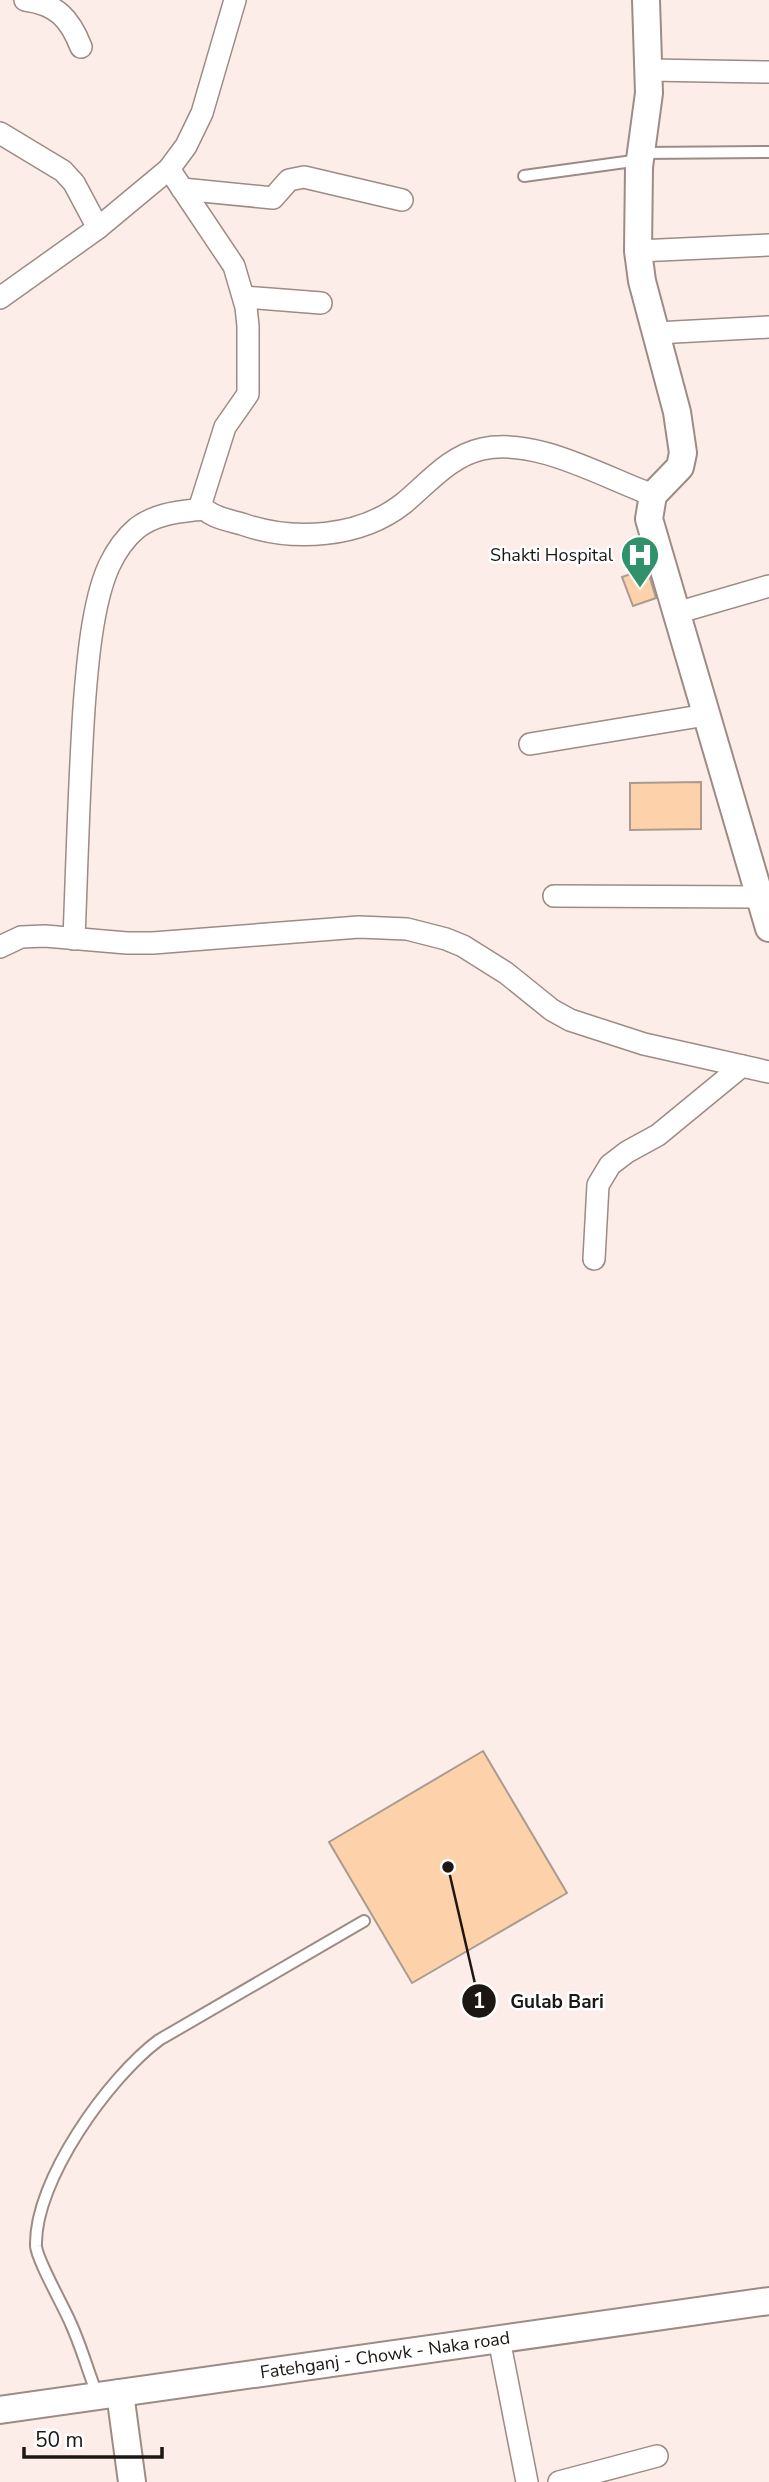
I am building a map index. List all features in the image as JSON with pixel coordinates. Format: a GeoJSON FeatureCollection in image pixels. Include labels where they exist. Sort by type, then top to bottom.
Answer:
{"type":"FeatureCollection","features":[{"type":"Feature","properties":{"kind":"street"},"geometry":{"type":"LineString","coordinates":[[24,0],[55,10],[66,18],[81,47]]}},
{"type":"Feature","properties":{"kind":"street"},"geometry":{"type":"LineString","coordinates":[[0,298],[44,269],[169,169],[186,146],[202,113],[235,0]]}},
{"type":"Feature","properties":{"kind":"street"},"geometry":{"type":"LineString","coordinates":[[554,896],[765,910],[649,519],[653,495],[680,467],[683,453],[677,412],[642,281],[638,251],[640,156],[649,93],[646,0]]}},
{"type":"Feature","properties":{"kind":"street"},"geometry":{"type":"LineString","coordinates":[[649,70],[769,72]]}},
{"type":"Feature","properties":{"kind":"street"},"geometry":{"type":"LineString","coordinates":[[0,133],[63,171],[74,183],[97,228]]}},
{"type":"Feature","properties":{"kind":"street"},"geometry":{"type":"LineString","coordinates":[[169,169],[233,266],[244,297],[248,326],[250,385],[245,400],[225,427],[201,503],[208,513],[257,530],[332,533],[357,527],[388,513],[443,469],[471,452],[507,447],[530,449],[653,495]]}},
{"type":"Feature","properties":{"kind":"street"},"geometry":{"type":"LineString","coordinates":[[182,189],[273,198],[289,180],[304,177],[402,200]]}},
{"type":"Feature","properties":{"kind":"street"},"geometry":{"type":"LineString","coordinates":[[638,251],[769,244]]}},
{"type":"Feature","properties":{"kind":"street"},"geometry":{"type":"LineString","coordinates":[[244,297],[321,303]]}},
{"type":"Feature","properties":{"kind":"street"},"geometry":{"type":"LineString","coordinates":[[656,333],[769,327]]}},
{"type":"Feature","properties":{"kind":"street"},"geometry":{"type":"LineString","coordinates":[[74,939],[81,756],[88,659],[108,568],[121,546],[136,529],[152,518],[203,509]]}},
{"type":"Feature","properties":{"kind":"street"},"geometry":{"type":"LineString","coordinates":[[676,613],[769,586]]}},
{"type":"Feature","properties":{"kind":"street"},"geometry":{"type":"LineString","coordinates":[[530,744],[706,715]]}},
{"type":"Feature","properties":{"kind":"street"},"geometry":{"type":"LineString","coordinates":[[0,947],[21,937],[153,943],[359,927],[407,929],[463,946],[506,973],[552,1010],[570,1020],[644,1044],[769,1072]]}},
{"type":"Feature","properties":{"kind":"street"},"geometry":{"type":"LineString","coordinates":[[594,1259],[596,1199],[598,1185],[606,1171],[627,1152],[677,1121],[742,1066]]}},
{"type":"Feature","properties":{"kind":"street","name":"Fatehganj - Chowk - Naka road"},"geometry":{"type":"LineString","coordinates":[[0,2410],[769,2301]]}},
{"type":"Feature","properties":{"kind":"street"},"geometry":{"type":"LineString","coordinates":[[499,2339],[527,2482]]}},
{"type":"Feature","properties":{"kind":"street"},"geometry":{"type":"LineString","coordinates":[[109,2395],[132,2482]]}},
{"type":"Feature","properties":{"kind":"street"},"geometry":{"type":"LineString","coordinates":[[559,2482],[657,2456]]}},
{"type":"Feature","properties":{"kind":"lane"},"geometry":{"type":"LineString","coordinates":[[524,176],[640,156],[769,152]]}},
{"type":"Feature","properties":{"kind":"lane"},"geometry":{"type":"LineString","coordinates":[[109,2395],[36,2248],[45,2195],[67,2149],[122,2074],[141,2053],[364,1922]]}},
{"type":"Feature","properties":{"kind":"building"},"geometry":{"type":"Polygon","coordinates":[[[647,568],[656,598],[633,606],[622,577],[647,568]]]}},
{"type":"Feature","properties":{"kind":"building"},"geometry":{"type":"Polygon","coordinates":[[[701,782],[701,829],[630,830],[630,783],[701,782]]]}},
{"type":"Feature","properties":{"kind":"building"},"geometry":{"type":"Polygon","coordinates":[[[483,1751],[567,1893],[412,1983],[329,1842],[483,1751]]]}},
{"type":"Feature","properties":{"kind":"place","name":"Shakti Hospital"},"geometry":{"type":"Point","coordinates":[640,589]}},
{"type":"Feature","properties":{"kind":"place","name":"Gulab Bari"},"geometry":{"type":"Point","coordinates":[448,1867]}}]}
